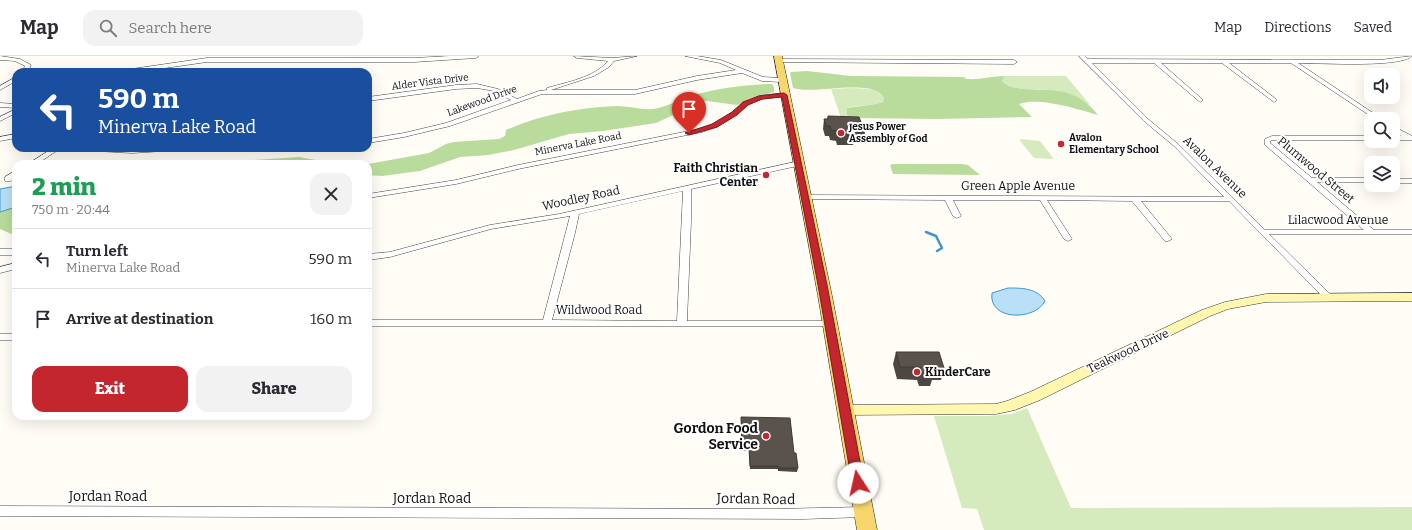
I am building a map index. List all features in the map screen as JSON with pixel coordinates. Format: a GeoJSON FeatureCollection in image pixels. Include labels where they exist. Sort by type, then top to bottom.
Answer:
{"type":"FeatureCollection","features":[{"type":"Feature","properties":{"kind":"main road"},"geometry":{"type":"LineString","coordinates":[[778,58],[781,80],[799,163],[865,521]]}},
{"type":"Feature","properties":{"kind":"street"},"geometry":{"type":"LineString","coordinates":[[152,68],[207,60],[414,60],[476,56]]}},
{"type":"Feature","properties":{"kind":"street"},"geometry":{"type":"LineString","coordinates":[[577,56],[612,60],[634,56]]}},
{"type":"Feature","properties":{"kind":"street"},"geometry":{"type":"LineString","coordinates":[[688,56],[721,62],[762,79],[781,80]]}},
{"type":"Feature","properties":{"kind":"street"},"geometry":{"type":"LineString","coordinates":[[1084,58],[1155,61],[1380,62],[1402,60],[1410,56]]}},
{"type":"Feature","properties":{"kind":"street"},"geometry":{"type":"LineString","coordinates":[[0,58],[14,59],[24,62],[28,65],[27,68]]}},
{"type":"Feature","properties":{"kind":"street"},"geometry":{"type":"LineString","coordinates":[[778,58],[1014,62]]}},
{"type":"Feature","properties":{"kind":"street","name":"Avalon Avenue"},"geometry":{"type":"LineString","coordinates":[[1084,58],[1146,120],[1176,145],[1232,199],[1328,298]]}},
{"type":"Feature","properties":{"kind":"street"},"geometry":{"type":"LineString","coordinates":[[541,92],[591,75],[604,68],[612,60]]}},
{"type":"Feature","properties":{"kind":"street"},"geometry":{"type":"LineString","coordinates":[[1402,60],[1412,63]]}},
{"type":"Feature","properties":{"kind":"street"},"geometry":{"type":"LineString","coordinates":[[1155,61],[1200,100]]}},
{"type":"Feature","properties":{"kind":"street"},"geometry":{"type":"LineString","coordinates":[[1223,61],[1274,100]]}},
{"type":"Feature","properties":{"kind":"street"},"geometry":{"type":"LineString","coordinates":[[1291,61],[1368,112]]}},
{"type":"Feature","properties":{"kind":"street","name":"Lakewood Drive"},"geometry":{"type":"LineString","coordinates":[[372,140],[404,135],[448,124],[541,92],[635,92],[697,78],[744,71]]}},
{"type":"Feature","properties":{"kind":"street"},"geometry":{"type":"LineString","coordinates":[[0,88],[12,81]]}},
{"type":"Feature","properties":{"kind":"street","name":"Lakewood Drive"},"geometry":{"type":"LineString","coordinates":[[570,82],[604,91]]}},
{"type":"Feature","properties":{"kind":"street","name":"Alder Vista Drive"},"geometry":{"type":"LineString","coordinates":[[372,98],[456,87],[477,86],[496,90],[515,100]]}},
{"type":"Feature","properties":{"kind":"street","name":"Minerva Lake Road"},"geometry":{"type":"LineString","coordinates":[[372,195],[456,182],[518,167],[700,131],[714,126],[734,114],[745,104],[761,97],[784,95]]}},
{"type":"Feature","properties":{"kind":"street"},"geometry":{"type":"LineString","coordinates":[[0,105],[12,106]]}},
{"type":"Feature","properties":{"kind":"street"},"geometry":{"type":"LineString","coordinates":[[0,119],[12,113]]}},
{"type":"Feature","properties":{"kind":"street"},"geometry":{"type":"LineString","coordinates":[[1400,132],[1410,138]]}},
{"type":"Feature","properties":{"kind":"street"},"geometry":{"type":"LineString","coordinates":[[0,139],[12,137]]}},
{"type":"Feature","properties":{"kind":"street","name":"Plumwood Street"},"geometry":{"type":"LineString","coordinates":[[1364,138],[1281,138],[1267,140],[1267,144],[1372,232]]}},
{"type":"Feature","properties":{"kind":"street"},"geometry":{"type":"LineString","coordinates":[[38,160],[52,152]]}},
{"type":"Feature","properties":{"kind":"street","name":"Woodley Road"},"geometry":{"type":"LineString","coordinates":[[372,256],[390,254],[490,227],[575,212],[799,163]]}},
{"type":"Feature","properties":{"kind":"street"},"geometry":{"type":"LineString","coordinates":[[8,179],[12,176]]}},
{"type":"Feature","properties":{"kind":"street"},"geometry":{"type":"LineString","coordinates":[[1309,180],[1364,180]]}},
{"type":"Feature","properties":{"kind":"street"},"geometry":{"type":"LineString","coordinates":[[1400,180],[1412,181]]}},
{"type":"Feature","properties":{"kind":"street"},"geometry":{"type":"LineString","coordinates":[[682,324],[687,221],[687,188]]}},
{"type":"Feature","properties":{"kind":"street","name":"Green Apple Avenue"},"geometry":{"type":"LineString","coordinates":[[805,197],[1232,199]]}},
{"type":"Feature","properties":{"kind":"street"},"geometry":{"type":"LineString","coordinates":[[948,198],[957,216]]}},
{"type":"Feature","properties":{"kind":"street"},"geometry":{"type":"LineString","coordinates":[[1042,198],[1068,239]]}},
{"type":"Feature","properties":{"kind":"street"},"geometry":{"type":"LineString","coordinates":[[1135,199],[1168,239]]}},
{"type":"Feature","properties":{"kind":"street"},"geometry":{"type":"LineString","coordinates":[[547,323],[571,233],[575,212]]}},
{"type":"Feature","properties":{"kind":"street","name":"Lilacwood Avenue"},"geometry":{"type":"LineString","coordinates":[[1263,232],[1412,232]]}},
{"type":"Feature","properties":{"kind":"street"},"geometry":{"type":"LineString","coordinates":[[0,252],[12,252]]}},
{"type":"Feature","properties":{"kind":"street"},"geometry":{"type":"LineString","coordinates":[[0,270],[12,267]]}},
{"type":"Feature","properties":{"kind":"street","name":"Teakwood Drive"},"geometry":{"type":"LineString","coordinates":[[845,410],[996,409],[1010,406],[1035,396],[1206,313],[1225,306],[1266,298],[1412,297]]}},
{"type":"Feature","properties":{"kind":"street","name":"Wildwood Road"},"geometry":{"type":"LineString","coordinates":[[372,323],[829,324]]}},
{"type":"Feature","properties":{"kind":"street"},"geometry":{"type":"LineString","coordinates":[[0,337],[12,337]]}},
{"type":"Feature","properties":{"kind":"street","name":"Jordan Road"},"geometry":{"type":"LineString","coordinates":[[0,511],[804,515],[865,521]]}},
{"type":"Feature","properties":{"kind":"green space"},"geometry":{"type":"Polygon","coordinates":[[[807,71],[851,76],[964,77],[966,79],[1005,76],[1002,81],[1013,87],[1021,89],[1053,90],[1076,96],[1090,106],[1098,115],[1048,103],[1028,102],[1019,104],[1032,117],[938,119],[851,118],[847,115],[847,108],[876,104],[883,102],[884,98],[878,92],[856,87],[814,90],[793,88],[790,73],[807,71]]]}},
{"type":"Feature","properties":{"kind":"green space"},"geometry":{"type":"Polygon","coordinates":[[[1005,76],[1066,76],[1091,106],[1064,92],[1054,90],[1021,89],[1007,85],[1002,81],[1005,76]]]}},
{"type":"Feature","properties":{"kind":"green space"},"geometry":{"type":"Polygon","coordinates":[[[772,84],[774,87],[774,92],[750,99],[737,105],[696,101],[684,110],[656,123],[603,131],[569,134],[514,150],[488,155],[460,157],[420,171],[382,176],[372,175],[372,163],[429,153],[446,144],[454,142],[499,139],[505,136],[506,130],[546,116],[589,108],[617,106],[653,109],[712,90],[772,84]]]}},
{"type":"Feature","properties":{"kind":"green space"},"geometry":{"type":"Polygon","coordinates":[[[851,88],[874,90],[881,94],[884,98],[883,102],[847,108],[847,115],[851,118],[841,118],[831,89],[851,88]]]}},
{"type":"Feature","properties":{"kind":"green space"},"geometry":{"type":"Polygon","coordinates":[[[1020,139],[1040,141],[1054,159],[1034,158],[1020,139]]]}},
{"type":"Feature","properties":{"kind":"green space"},"geometry":{"type":"Polygon","coordinates":[[[299,157],[316,160],[254,160],[299,157]]]}},
{"type":"Feature","properties":{"kind":"green space"},"geometry":{"type":"Polygon","coordinates":[[[962,164],[968,165],[980,175],[893,174],[890,165],[962,164]]]}},
{"type":"Feature","properties":{"kind":"green space"},"geometry":{"type":"Polygon","coordinates":[[[12,208],[12,234],[0,229],[0,212],[12,208]]]}},
{"type":"Feature","properties":{"kind":"green space"},"geometry":{"type":"Polygon","coordinates":[[[1027,408],[1071,508],[1412,507],[1412,530],[984,530],[977,509],[962,508],[934,416],[987,416],[1012,414],[1027,408]]]}},
{"type":"Feature","properties":{"kind":"water"},"geometry":{"type":"Polygon","coordinates":[[[12,187],[12,208],[0,212],[0,189],[12,187]]]}},
{"type":"Feature","properties":{"kind":"water"},"geometry":{"type":"Polygon","coordinates":[[[1008,288],[1033,291],[1038,293],[1045,301],[1040,308],[1023,315],[1004,313],[997,309],[993,302],[992,293],[1008,288]]]}},
{"type":"Feature","properties":{"kind":"building"},"geometry":{"type":"Polygon","coordinates":[[[828,116],[859,117],[865,132],[854,132],[855,135],[838,135],[837,131],[831,130],[830,126],[826,126],[824,119],[828,119],[828,116]]]}},
{"type":"Feature","properties":{"kind":"building"},"geometry":{"type":"Polygon","coordinates":[[[896,352],[939,352],[944,368],[931,368],[933,374],[922,374],[920,367],[900,367],[896,352]]]}},
{"type":"Feature","properties":{"kind":"building","name":"Gordon Food Service"},"geometry":{"type":"Polygon","coordinates":[[[741,417],[790,418],[794,453],[796,453],[798,468],[750,466],[749,448],[742,448],[741,417]]]}},
{"type":"Feature","properties":{"kind":"waterway"},"geometry":{"type":"LineString","coordinates":[[926,232],[936,236],[942,248],[937,251]]}},
{"type":"Feature","properties":{"kind":"place","name":"Jesus Power Assembly of God"},"geometry":{"type":"Point","coordinates":[841,133]}},
{"type":"Feature","properties":{"kind":"place","name":"Avalon Elementary School"},"geometry":{"type":"Point","coordinates":[1061,144]}},
{"type":"Feature","properties":{"kind":"place","name":"Faith Christian Center"},"geometry":{"type":"Point","coordinates":[766,175]}},
{"type":"Feature","properties":{"kind":"place","name":"KinderCare"},"geometry":{"type":"Point","coordinates":[917,372]}},
{"type":"Feature","properties":{"kind":"place","name":"Gordon Food Service"},"geometry":{"type":"Point","coordinates":[766,436]}},
{"type":"Feature","properties":{"kind":"route"},"geometry":{"type":"LineString","coordinates":[[689,133],[714,126],[734,114],[745,104],[761,97],[784,95],[799,163],[858,483]]}}]}
